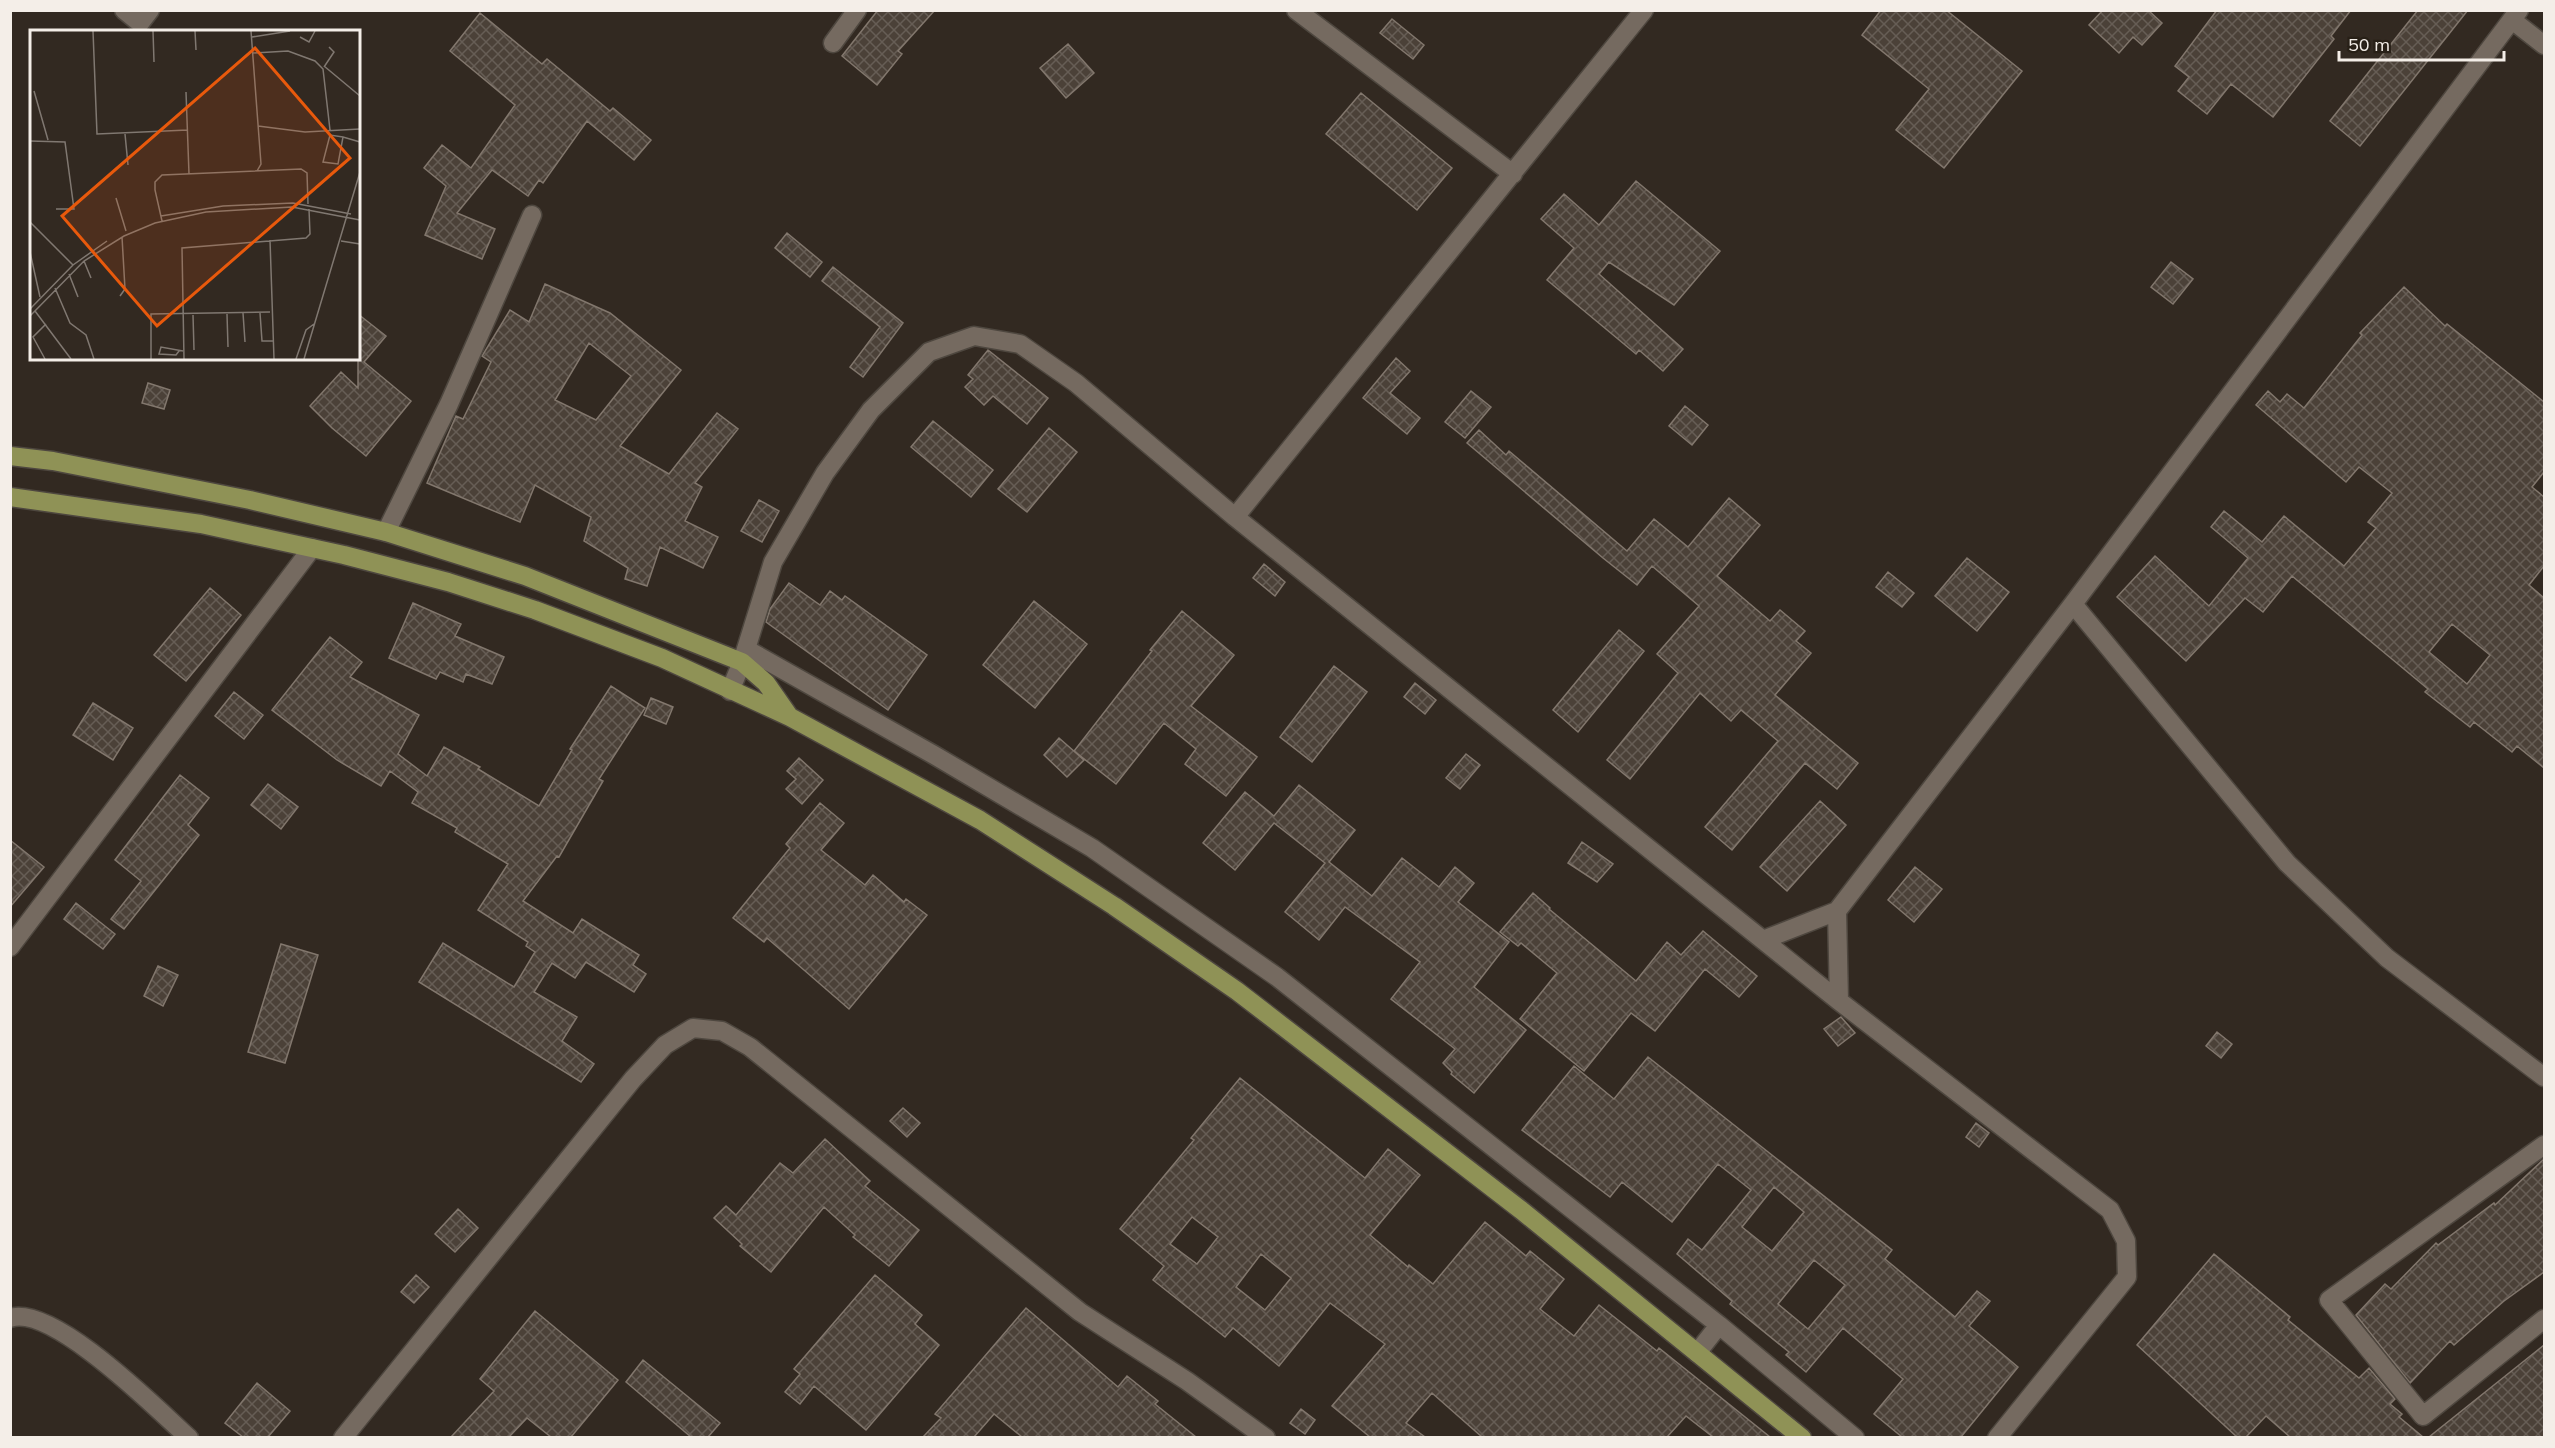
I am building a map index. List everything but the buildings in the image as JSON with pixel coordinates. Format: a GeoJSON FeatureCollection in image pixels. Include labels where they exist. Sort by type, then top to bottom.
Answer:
{"type":"FeatureCollection","features":[{"type":"Feature","properties":{"kind":"main road"},"geometry":{"type":"LineString","coordinates":[[10,456],[53,461],[250,500],[386,532],[525,576],[744,655],[790,717]]}},
{"type":"Feature","properties":{"kind":"main road"},"geometry":{"type":"LineString","coordinates":[[10,497],[201,524],[312,548],[448,582],[535,610],[662,658],[790,717],[980,820],[1114,906],[1237,991],[1521,1210],[1802,1437]]}},
{"type":"Feature","properties":{"kind":"street"},"geometry":{"type":"LineString","coordinates":[[124,10],[140,23],[150,10]]}},
{"type":"Feature","properties":{"kind":"street"},"geometry":{"type":"LineString","coordinates":[[833,43],[857,10]]}},
{"type":"Feature","properties":{"kind":"street"},"geometry":{"type":"LineString","coordinates":[[1296,10],[1513,174]]}},
{"type":"Feature","properties":{"kind":"street"},"geometry":{"type":"LineString","coordinates":[[1235,517],[1644,10]]}},
{"type":"Feature","properties":{"kind":"street"},"geometry":{"type":"LineString","coordinates":[[1763,940],[1837,911],[2073,604],[2516,15],[2544,45]]}},
{"type":"Feature","properties":{"kind":"street"},"geometry":{"type":"LineString","coordinates":[[386,532],[449,404],[532,215]]}},
{"type":"Feature","properties":{"kind":"street"},"geometry":{"type":"LineString","coordinates":[[730,690],[744,655],[773,562],[832,464],[871,410],[929,352],[974,336],[1020,344],[1076,383],[1235,517],[1839,1001],[2110,1210],[2126,1240],[2127,1277],[1997,1437]]}},
{"type":"Feature","properties":{"kind":"street"},"geometry":{"type":"LineString","coordinates":[[10,947],[312,548]]}},
{"type":"Feature","properties":{"kind":"street"},"geometry":{"type":"LineString","coordinates":[[2073,604],[2287,863],[2387,958],[2544,1077]]}},
{"type":"Feature","properties":{"kind":"street"},"geometry":{"type":"LineString","coordinates":[[744,655],[934,755],[1092,848],[1277,977],[1416,1084],[1719,1325],[1855,1437]]}},
{"type":"Feature","properties":{"kind":"street"},"geometry":{"type":"LineString","coordinates":[[1837,911],[1839,1001]]}},
{"type":"Feature","properties":{"kind":"street"},"geometry":{"type":"LineString","coordinates":[[343,1437],[633,1079],[665,1045],[693,1028],[722,1031],[750,1047],[1080,1312],[1187,1381],[1266,1437]]}},
{"type":"Feature","properties":{"kind":"street"},"geometry":{"type":"LineString","coordinates":[[2544,1145],[2329,1300],[2423,1416],[2544,1319]]}},
{"type":"Feature","properties":{"kind":"street"},"geometry":{"type":"LineString","coordinates":[[10,1318],[13,1316],[34,1319],[85,1345],[189,1437]]}},
{"type":"Feature","properties":{"kind":"street"},"geometry":{"type":"LineString","coordinates":[[1697,1353],[1719,1325]]}}]}
